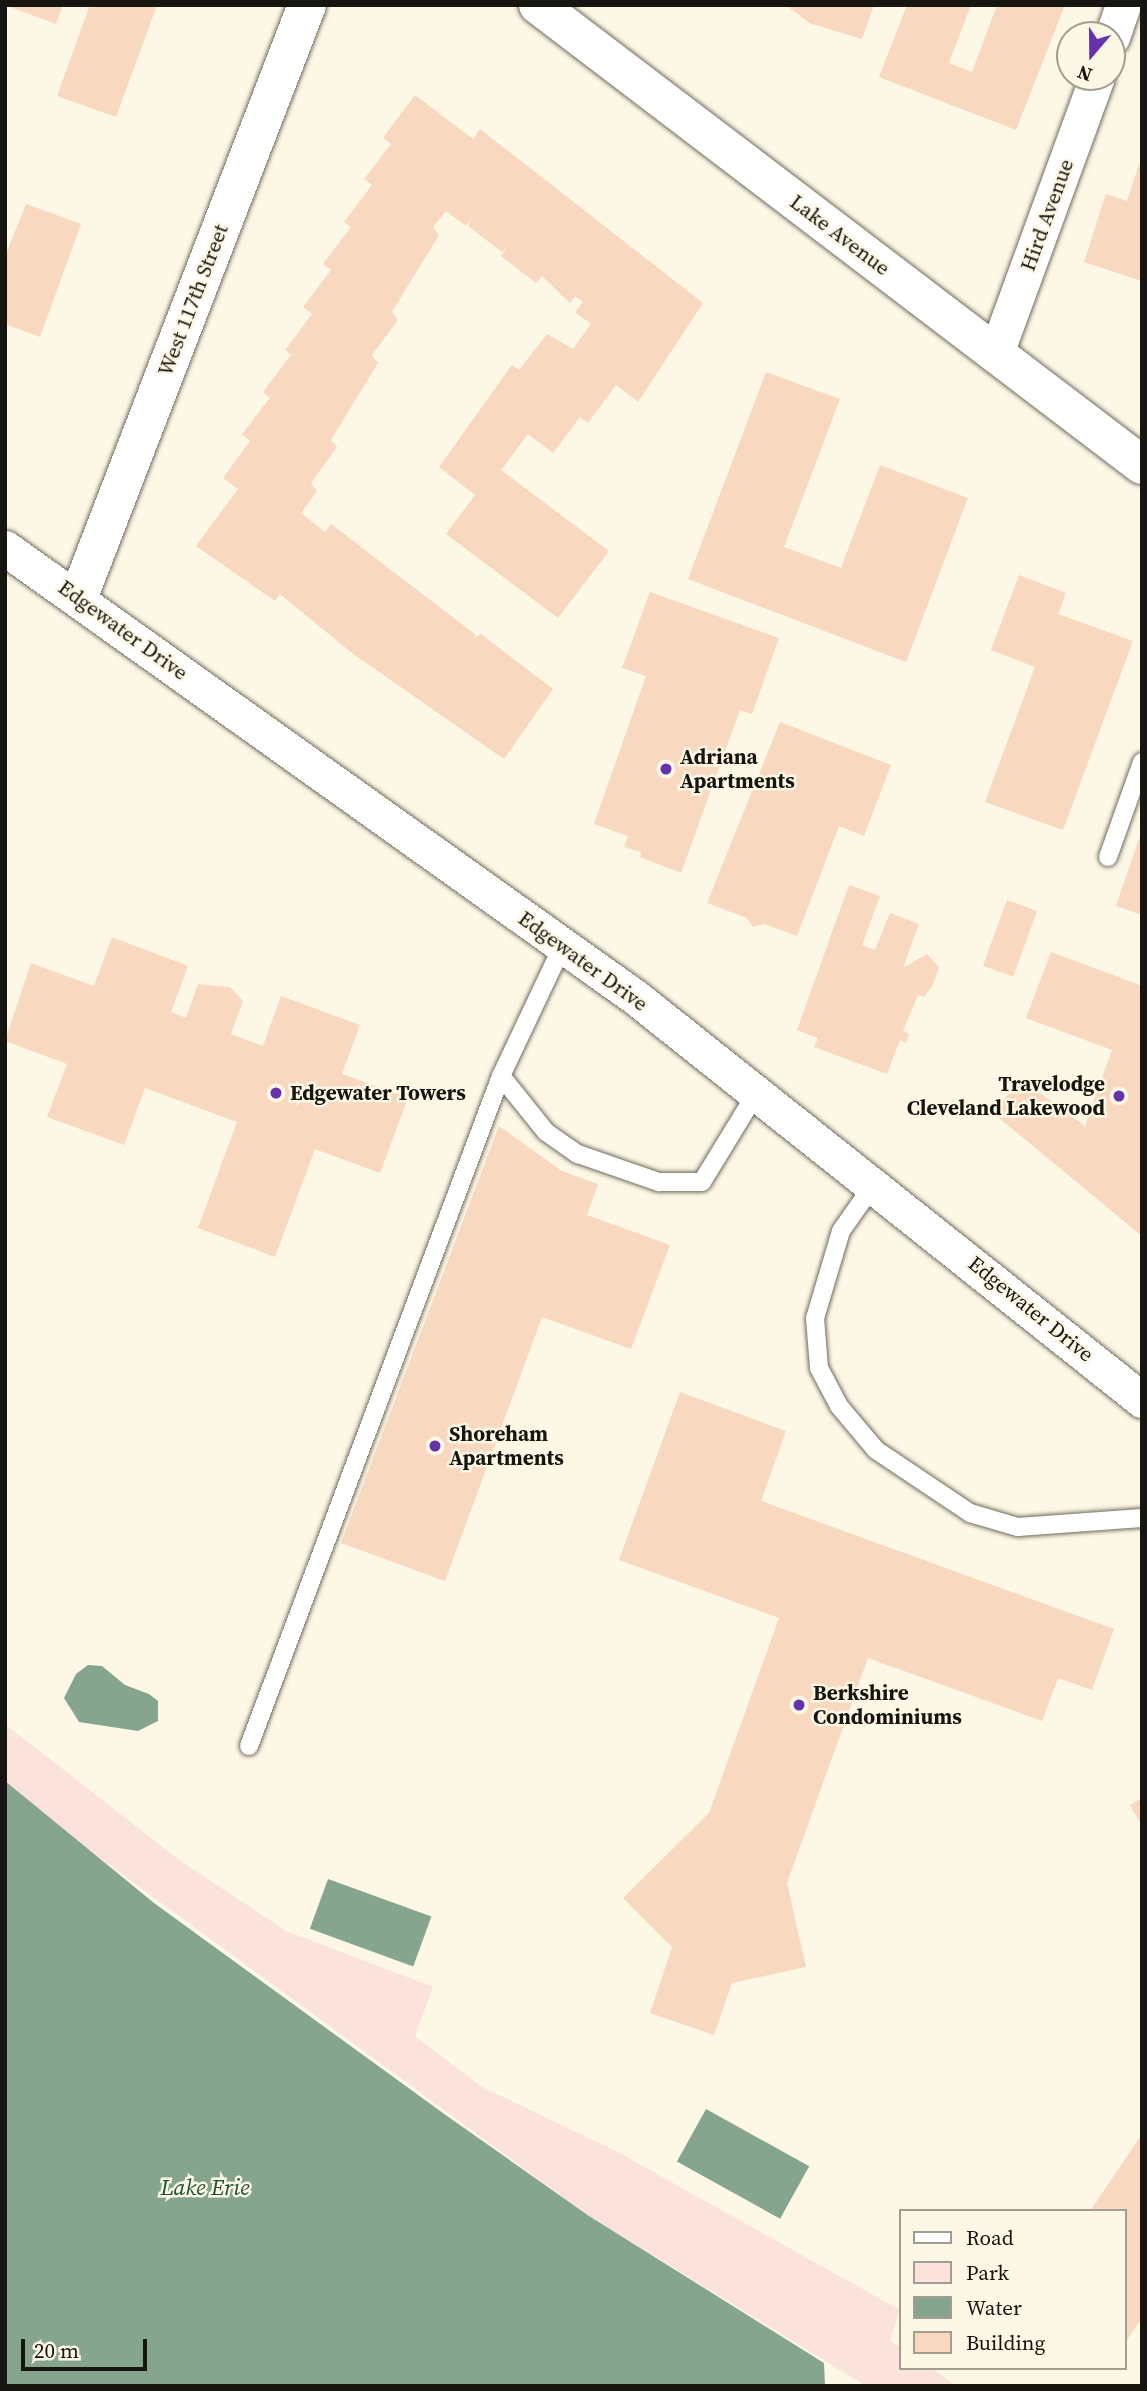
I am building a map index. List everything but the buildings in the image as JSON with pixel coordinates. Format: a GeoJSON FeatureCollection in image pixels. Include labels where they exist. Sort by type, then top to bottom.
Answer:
{"type":"FeatureCollection","features":[{"type":"Feature","properties":{"kind":"street","name":"West 117th Street"},"geometry":{"type":"LineString","coordinates":[[79,596],[307,5]]}},
{"type":"Feature","properties":{"kind":"street","name":"Lake Avenue"},"geometry":{"type":"LineString","coordinates":[[538,5],[1142,465]]}},
{"type":"Feature","properties":{"kind":"street","name":"Hird Avenue"},"geometry":{"type":"LineString","coordinates":[[996,353],[1092,91]]}},
{"type":"Feature","properties":{"kind":"street","name":"Edgewater Drive"},"geometry":{"type":"LineString","coordinates":[[5,548],[79,596],[757,1092],[1142,1400]]}},
{"type":"Feature","properties":{"kind":"lane"},"geometry":{"type":"LineString","coordinates":[[1108,857],[1142,762]]}},
{"type":"Feature","properties":{"kind":"lane"},"geometry":{"type":"LineString","coordinates":[[249,1746],[501,1076],[562,947]]}},
{"type":"Feature","properties":{"kind":"lane"},"geometry":{"type":"LineString","coordinates":[[501,1076],[546,1132],[578,1154],[659,1182],[702,1182],[757,1092]]}},
{"type":"Feature","properties":{"kind":"lane"},"geometry":{"type":"LineString","coordinates":[[874,1184],[841,1231],[815,1318],[819,1368],[839,1406],[876,1450],[971,1513],[1017,1527],[1142,1518]]}},
{"type":"Feature","properties":{"kind":"green space"},"geometry":{"type":"Polygon","coordinates":[[[5,1724],[179,1860],[286,1931],[433,1987],[415,2036],[482,2087],[614,2150],[898,2309],[890,2340],[898,2346],[898,2370],[934,2370],[956,2386],[866,2386],[589,2216],[70,1836],[5,1781],[5,1724]]]}},
{"type":"Feature","properties":{"kind":"water"},"geometry":{"type":"Polygon","coordinates":[[[88,1665],[102,1666],[125,1685],[149,1694],[158,1701],[158,1721],[138,1731],[79,1722],[64,1698],[76,1674],[88,1665]]]}},
{"type":"Feature","properties":{"kind":"water","name":"Lake Erie"},"geometry":{"type":"Polygon","coordinates":[[[5,1781],[154,1903],[447,2116],[589,2216],[824,2363],[825,2386],[5,2386],[5,1781]]]}},
{"type":"Feature","properties":{"kind":"water"},"geometry":{"type":"Polygon","coordinates":[[[328,1879],[431,1917],[413,1966],[310,1929],[328,1879]]]}},
{"type":"Feature","properties":{"kind":"water"},"geometry":{"type":"Polygon","coordinates":[[[706,2109],[809,2166],[780,2219],[677,2161],[706,2109]]]}},
{"type":"Feature","properties":{"kind":"place","name":"Adriana Apartments"},"geometry":{"type":"Point","coordinates":[666,769]}},
{"type":"Feature","properties":{"kind":"place","name":"Edgewater Towers"},"geometry":{"type":"Point","coordinates":[276,1093]}},
{"type":"Feature","properties":{"kind":"place","name":"Travelodge Cleveland Lakewood"},"geometry":{"type":"Point","coordinates":[1119,1096]}},
{"type":"Feature","properties":{"kind":"place","name":"Shoreham Apartments"},"geometry":{"type":"Point","coordinates":[435,1446]}},
{"type":"Feature","properties":{"kind":"place","name":"Berkshire Condominiums"},"geometry":{"type":"Point","coordinates":[799,1705]}}]}
